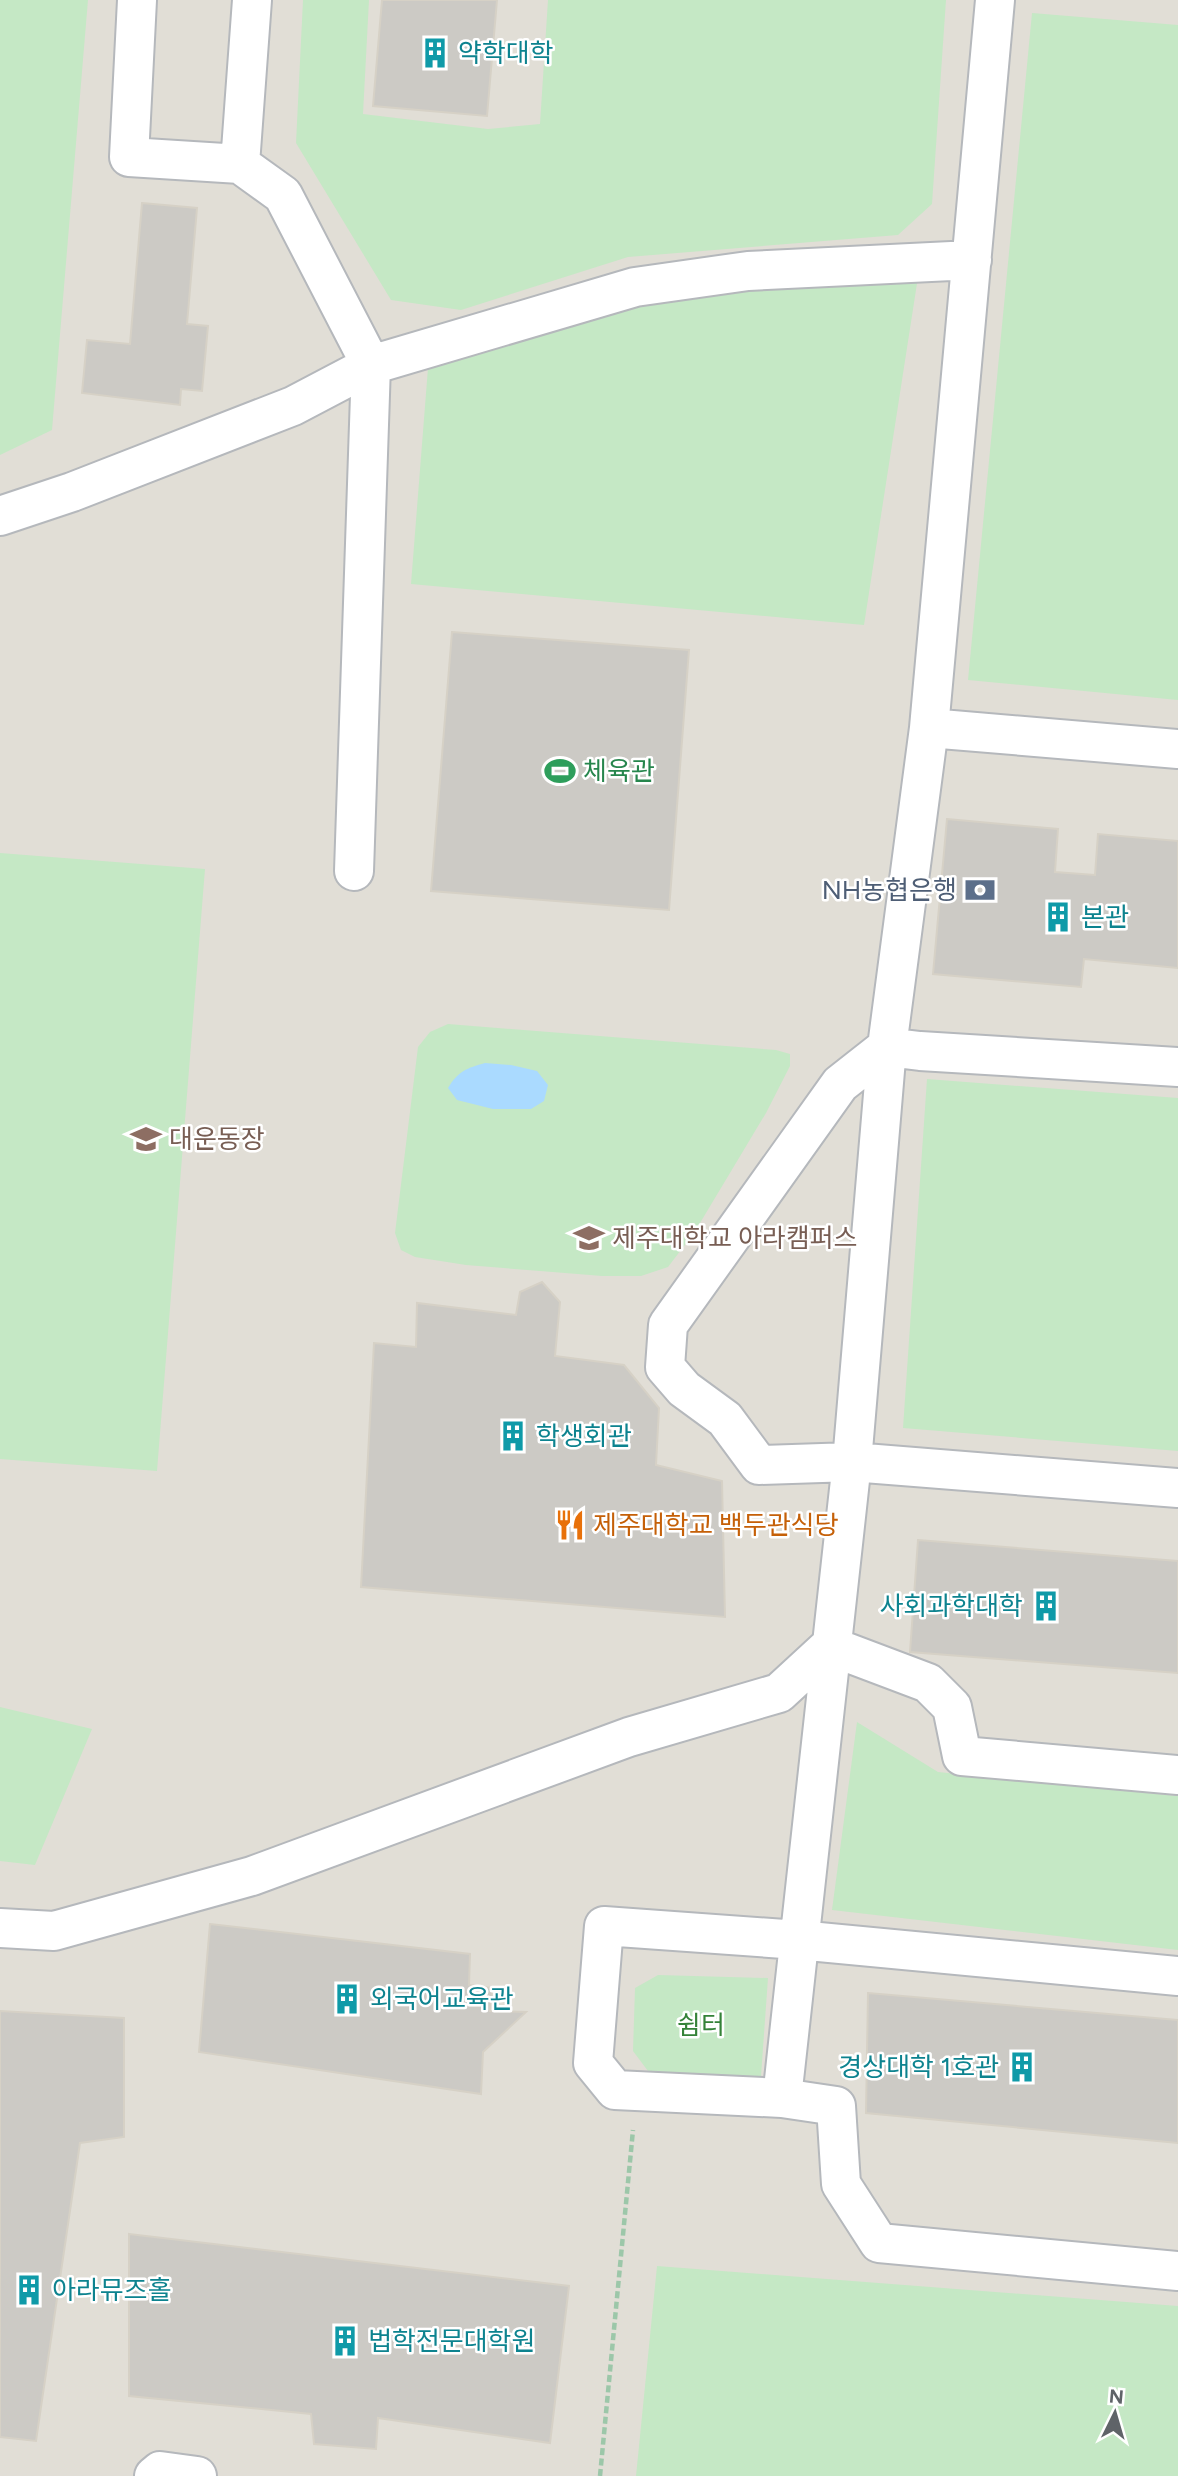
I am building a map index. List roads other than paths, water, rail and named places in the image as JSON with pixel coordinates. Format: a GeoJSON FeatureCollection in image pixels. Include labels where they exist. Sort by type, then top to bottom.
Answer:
{"type":"FeatureCollection","features":[{"type":"Feature","properties":{"kind":"lane"},"geometry":{"type":"LineString","coordinates":[[137,0],[129,157],[240,164],[284,195],[371,365],[354,871]]}},
{"type":"Feature","properties":{"kind":"lane"},"geometry":{"type":"LineString","coordinates":[[240,164],[252,0]]}},
{"type":"Feature","properties":{"kind":"lane"},"geometry":{"type":"LineString","coordinates":[[782,2098],[852,1462],[887,1047],[929,728],[995,0]]}},
{"type":"Feature","properties":{"kind":"lane"},"geometry":{"type":"LineString","coordinates":[[0,516],[72,492],[293,406],[371,365],[635,287],[748,271],[972,260]]}},
{"type":"Feature","properties":{"kind":"lane"},"geometry":{"type":"LineString","coordinates":[[929,728],[1178,749]]}},
{"type":"Feature","properties":{"kind":"lane"},"geometry":{"type":"LineString","coordinates":[[1178,1067],[887,1047],[840,1084],[668,1325],[665,1367],[684,1389],[725,1419],[759,1465],[852,1462],[1178,1488]]}},
{"type":"Feature","properties":{"kind":"lane"},"geometry":{"type":"LineString","coordinates":[[830,1646],[928,1683],[952,1707],[962,1756],[1178,1775]]}},
{"type":"Feature","properties":{"kind":"lane"},"geometry":{"type":"LineString","coordinates":[[0,1928],[54,1931],[252,1876],[629,1737],[779,1693],[830,1646]]}},
{"type":"Feature","properties":{"kind":"lane"},"geometry":{"type":"LineString","coordinates":[[1178,1976],[798,1940],[604,1926],[593,2063],[615,2090],[782,2098],[836,2106],[841,2184],[879,2243],[1178,2271]]}},
{"type":"Feature","properties":{"kind":"lane"},"geometry":{"type":"LineString","coordinates":[[154,2476],[160,2471],[197,2476]]}},
{"type":"Feature","properties":{"kind":"water"},"geometry":{"type":"Polygon","coordinates":[[[485,1063],[537,1071],[548,1085],[544,1101],[531,1109],[493,1109],[457,1100],[448,1088],[455,1078],[463,1071],[485,1063]]]}},
{"type":"Feature","properties":{"kind":"place","name":"약학대학"},"geometry":{"type":"Point","coordinates":[435,53]}},
{"type":"Feature","properties":{"kind":"place","name":"체육관"},"geometry":{"type":"Point","coordinates":[560,771]}},
{"type":"Feature","properties":{"kind":"place","name":"NH농협은행"},"geometry":{"type":"Point","coordinates":[980,890]}},
{"type":"Feature","properties":{"kind":"place","name":"본관"},"geometry":{"type":"Point","coordinates":[1058,917]}},
{"type":"Feature","properties":{"kind":"place","name":"대운동장"},"geometry":{"type":"Point","coordinates":[146,1139]}},
{"type":"Feature","properties":{"kind":"place","name":"제주대학교 아라캠퍼스"},"geometry":{"type":"Point","coordinates":[589,1238]}},
{"type":"Feature","properties":{"kind":"place","name":"학생회관"},"geometry":{"type":"Point","coordinates":[513,1436]}},
{"type":"Feature","properties":{"kind":"place","name":"제주대학교 백두관식당"},"geometry":{"type":"Point","coordinates":[570,1525]}},
{"type":"Feature","properties":{"kind":"place","name":"사회과학대학"},"geometry":{"type":"Point","coordinates":[1046,1606]}},
{"type":"Feature","properties":{"kind":"place","name":"외국어교육관"},"geometry":{"type":"Point","coordinates":[347,1999]}},
{"type":"Feature","properties":{"kind":"place","name":"경상대학 1호관"},"geometry":{"type":"Point","coordinates":[1022,2067]}},
{"type":"Feature","properties":{"kind":"place","name":"아라뮤즈홀"},"geometry":{"type":"Point","coordinates":[29,2290]}},
{"type":"Feature","properties":{"kind":"place","name":"법학전문대학원"},"geometry":{"type":"Point","coordinates":[345,2341]}},
{"type":"Feature","properties":{"kind":"park label","name":"쉼터"},"geometry":{"type":"Point","coordinates":[701,2025]}}]}
